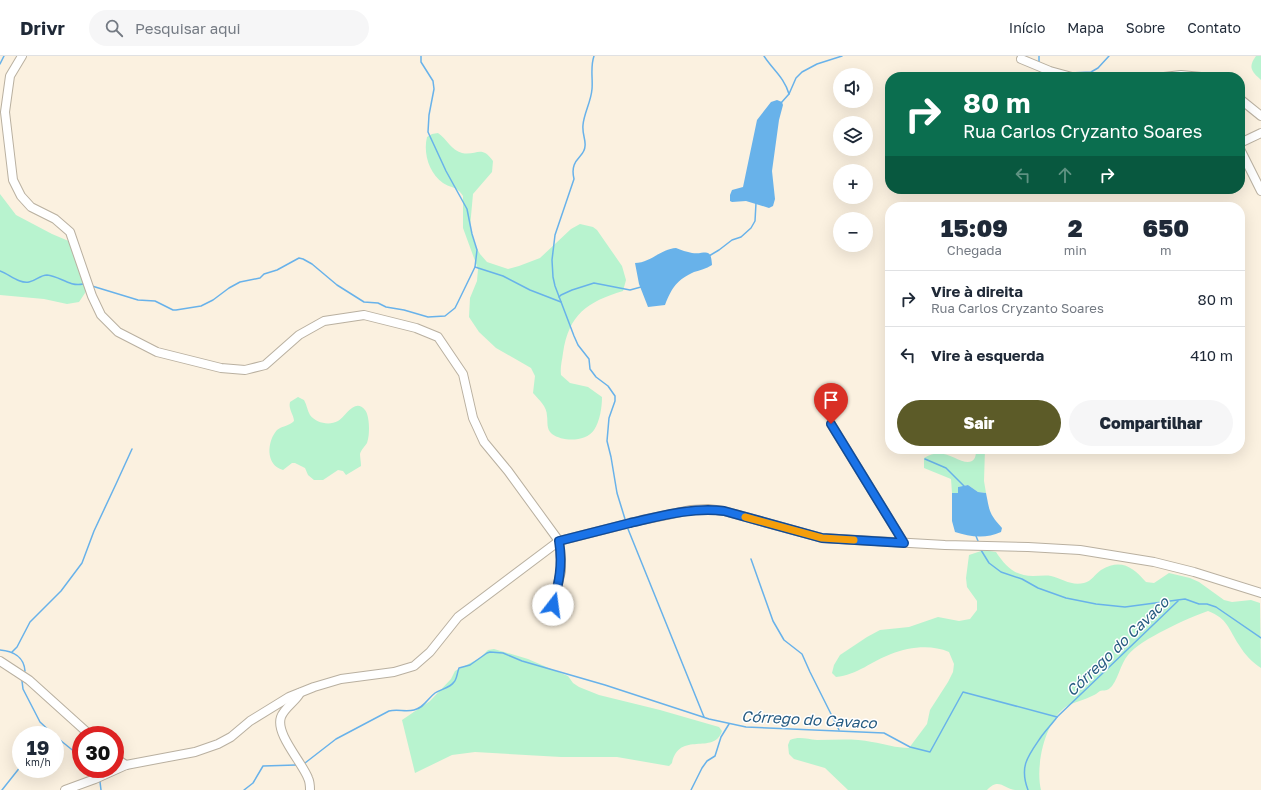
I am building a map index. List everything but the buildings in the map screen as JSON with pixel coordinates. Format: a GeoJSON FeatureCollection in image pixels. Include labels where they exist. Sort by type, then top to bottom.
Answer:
{"type":"FeatureCollection","features":[{"type":"Feature","properties":{"kind":"street"},"geometry":{"type":"LineString","coordinates":[[22,56],[10,76],[5,112],[13,180],[20,196],[31,208],[55,219],[70,232],[92,296],[101,315],[118,332],[156,352],[221,368],[245,370],[265,365],[299,335],[324,321],[364,316],[416,328],[438,337],[463,374],[472,418],[484,442],[508,471],[559,541],[561,571],[553,605]]}},
{"type":"Feature","properties":{"kind":"street"},"geometry":{"type":"LineString","coordinates":[[1021,59],[1054,72]]}},
{"type":"Feature","properties":{"kind":"street"},"geometry":{"type":"LineString","coordinates":[[1245,103],[1261,116]]}},
{"type":"Feature","properties":{"kind":"street"},"geometry":{"type":"LineString","coordinates":[[1245,141],[1261,133]]}},
{"type":"Feature","properties":{"kind":"street"},"geometry":{"type":"LineString","coordinates":[[1245,159],[1261,191]]}},
{"type":"Feature","properties":{"kind":"street"},"geometry":{"type":"LineString","coordinates":[[831,424],[904,543]]}},
{"type":"Feature","properties":{"kind":"street"},"geometry":{"type":"LineString","coordinates":[[65,790],[126,765],[195,752],[218,744],[231,737],[250,721],[289,697],[301,692],[341,679],[394,672],[414,666],[430,652],[458,617],[559,541],[691,510],[708,509],[724,511],[822,538],[1080,550],[1167,565],[1261,593]]}},
{"type":"Feature","properties":{"kind":"street"},"geometry":{"type":"LineString","coordinates":[[0,661],[29,680],[80,726]]}},
{"type":"Feature","properties":{"kind":"street"},"geometry":{"type":"LineString","coordinates":[[301,692],[282,714],[280,725],[284,736],[309,779],[310,790]]}},
{"type":"Feature","properties":{"kind":"green space"},"geometry":{"type":"Polygon","coordinates":[[[1256,56],[1261,56],[1261,80],[1255,74],[1251,66],[1256,56]]]}},
{"type":"Feature","properties":{"kind":"green space"},"geometry":{"type":"Polygon","coordinates":[[[438,133],[458,152],[467,154],[482,152],[489,156],[493,161],[492,172],[473,194],[470,227],[475,245],[487,262],[508,269],[540,258],[571,229],[580,224],[593,227],[597,230],[622,266],[626,280],[623,291],[610,295],[590,305],[575,319],[570,328],[563,353],[561,375],[570,383],[588,387],[602,397],[598,422],[594,430],[586,437],[574,440],[557,437],[550,432],[548,428],[546,409],[533,393],[535,376],[531,368],[496,348],[479,332],[469,317],[470,298],[477,281],[478,269],[463,228],[463,196],[456,189],[446,185],[438,179],[428,162],[426,150],[427,137],[438,133]]]}},
{"type":"Feature","properties":{"kind":"green space"},"geometry":{"type":"Polygon","coordinates":[[[0,194],[16,215],[71,242],[85,282],[85,293],[79,302],[67,304],[44,299],[0,295],[0,194]]]}},
{"type":"Feature","properties":{"kind":"green space"},"geometry":{"type":"Polygon","coordinates":[[[298,397],[304,400],[310,415],[319,422],[323,423],[334,423],[338,421],[354,407],[358,406],[365,410],[369,421],[369,431],[367,443],[360,454],[361,466],[346,475],[343,471],[338,470],[323,480],[314,480],[308,475],[305,468],[295,463],[292,463],[283,470],[273,463],[270,452],[271,440],[277,430],[294,421],[290,402],[298,397]]]}},
{"type":"Feature","properties":{"kind":"green space"},"geometry":{"type":"Polygon","coordinates":[[[932,454],[946,454],[968,462],[972,461],[976,454],[985,454],[984,481],[986,493],[978,492],[968,485],[958,487],[958,493],[952,493],[951,479],[924,468],[924,458],[932,454]]]}},
{"type":"Feature","properties":{"kind":"green space"},"geometry":{"type":"Polygon","coordinates":[[[984,550],[996,552],[1003,562],[1012,570],[1027,576],[1051,576],[1071,583],[1079,584],[1089,581],[1108,566],[1121,565],[1131,568],[1146,582],[1154,583],[1169,573],[1190,578],[1199,582],[1224,600],[1232,602],[1251,600],[1260,603],[1261,668],[1244,652],[1224,621],[1220,617],[1208,611],[1177,624],[1143,642],[1125,659],[1115,682],[1109,689],[1100,691],[1093,696],[1067,706],[1059,713],[1048,732],[1044,744],[1039,769],[1041,790],[1015,790],[995,784],[987,790],[848,790],[825,768],[794,759],[789,754],[788,745],[790,740],[797,738],[817,740],[858,740],[909,748],[927,724],[930,710],[953,672],[954,664],[949,652],[927,647],[913,648],[884,657],[851,674],[836,677],[832,673],[834,665],[840,655],[880,630],[909,627],[938,617],[959,621],[970,619],[977,610],[977,601],[967,587],[966,578],[969,555],[984,550]]]}},
{"type":"Feature","properties":{"kind":"green space"},"geometry":{"type":"Polygon","coordinates":[[[494,649],[528,659],[568,676],[573,683],[579,687],[599,695],[660,710],[719,727],[722,731],[718,738],[712,742],[689,745],[682,748],[676,753],[672,763],[669,766],[617,757],[561,757],[475,752],[452,755],[415,773],[402,720],[430,701],[451,679],[455,671],[480,658],[488,650],[494,649]]]}},
{"type":"Feature","properties":{"kind":"water"},"geometry":{"type":"Polygon","coordinates":[[[777,100],[782,102],[783,105],[779,120],[772,171],[775,199],[773,206],[769,208],[746,201],[732,202],[730,201],[730,195],[732,190],[743,187],[757,120],[771,102],[777,100]]]}},
{"type":"Feature","properties":{"kind":"water"},"geometry":{"type":"Polygon","coordinates":[[[676,248],[692,253],[709,253],[712,265],[694,272],[679,281],[670,293],[665,305],[648,307],[639,284],[635,263],[646,261],[665,251],[676,248]]]}},
{"type":"Feature","properties":{"kind":"water"},"geometry":{"type":"Polygon","coordinates":[[[968,485],[978,492],[986,493],[988,505],[995,519],[1002,528],[1001,532],[990,536],[978,536],[955,532],[952,521],[952,493],[958,493],[958,487],[968,485]]]}},
{"type":"Feature","properties":{"kind":"waterway"},"geometry":{"type":"LineString","coordinates":[[0,64],[4,56]]}},
{"type":"Feature","properties":{"kind":"waterway"},"geometry":{"type":"LineString","coordinates":[[92,286],[138,300],[155,301],[176,310],[201,306],[240,282],[260,278],[264,274],[277,270],[299,258],[312,264],[337,285],[364,302],[378,303],[386,307],[404,310],[428,317],[445,316],[455,308],[475,267],[477,250],[467,209],[446,171],[428,132],[429,115],[434,89],[433,81],[421,62],[421,56]]}},
{"type":"Feature","properties":{"kind":"waterway"},"geometry":{"type":"LineString","coordinates":[[594,56],[592,64],[591,94],[583,125],[585,144],[584,150],[575,162],[573,172],[574,179],[555,235],[552,260],[553,277],[574,336],[578,345],[589,359],[590,369],[596,377],[608,386],[615,396],[615,401],[609,418],[607,441],[617,493],[625,519]]}},
{"type":"Feature","properties":{"kind":"waterway"},"geometry":{"type":"LineString","coordinates":[[764,56],[781,78],[789,94]]}},
{"type":"Feature","properties":{"kind":"waterway"},"geometry":{"type":"LineString","coordinates":[[781,103],[789,94],[796,78],[802,72],[817,64],[842,56]]}},
{"type":"Feature","properties":{"kind":"waterway"},"geometry":{"type":"LineString","coordinates":[[1039,56],[1039,62]]}},
{"type":"Feature","properties":{"kind":"waterway"},"geometry":{"type":"LineString","coordinates":[[1091,72],[1098,68],[1109,56]]}},
{"type":"Feature","properties":{"kind":"waterway"},"geometry":{"type":"LineString","coordinates":[[709,256],[732,240],[741,237],[751,228],[755,221],[756,203]]}},
{"type":"Feature","properties":{"kind":"waterway"},"geometry":{"type":"LineString","coordinates":[[475,267],[503,276],[530,290],[561,302]]}},
{"type":"Feature","properties":{"kind":"waterway"},"geometry":{"type":"LineString","coordinates":[[0,271],[22,282],[31,281],[47,275],[69,283],[78,285],[83,284]]}},
{"type":"Feature","properties":{"kind":"waterway"},"geometry":{"type":"LineString","coordinates":[[559,297],[572,290],[594,283],[630,290],[641,287]]}},
{"type":"Feature","properties":{"kind":"waterway"},"geometry":{"type":"LineString","coordinates":[[12,652],[17,647],[30,622],[61,591],[82,563],[94,531],[132,449]]}},
{"type":"Feature","properties":{"kind":"waterway"},"geometry":{"type":"LineString","coordinates":[[925,459],[946,468],[964,486]]}},
{"type":"Feature","properties":{"kind":"waterway"},"geometry":{"type":"LineString","coordinates":[[628,529],[704,717]]}},
{"type":"Feature","properties":{"kind":"waterway"},"geometry":{"type":"LineString","coordinates":[[976,536],[978,541]]}},
{"type":"Feature","properties":{"kind":"waterway"},"geometry":{"type":"LineString","coordinates":[[981,550],[989,563],[1001,572],[1022,579],[1038,588],[1066,598],[1096,604],[1125,607],[1185,599],[1199,604],[1207,604],[1216,607],[1261,638]]}},
{"type":"Feature","properties":{"kind":"waterway"},"geometry":{"type":"LineString","coordinates":[[751,559],[773,621],[784,640],[802,654],[839,730]]}},
{"type":"Feature","properties":{"kind":"waterway","name":"Córrego do Cavaco"},"geometry":{"type":"LineString","coordinates":[[1028,790],[1024,774],[1026,762],[1032,750],[1045,732],[1057,717],[1178,601]]}},
{"type":"Feature","properties":{"kind":"waterway"},"geometry":{"type":"LineString","coordinates":[[0,650],[13,653],[20,658],[25,671]]}},
{"type":"Feature","properties":{"kind":"waterway","name":"Córrego do Cavaco"},"geometry":{"type":"LineString","coordinates":[[305,763],[336,739],[389,711],[411,711],[417,709],[432,695],[452,684],[456,679],[459,668],[470,665],[490,652],[503,653],[522,661],[605,685],[709,719],[746,727],[884,733],[910,747],[930,752],[963,692],[1057,717]]}},
{"type":"Feature","properties":{"kind":"waterway"},"geometry":{"type":"LineString","coordinates":[[22,681],[23,689],[40,722],[44,726]]}},
{"type":"Feature","properties":{"kind":"waterway"},"geometry":{"type":"LineString","coordinates":[[691,790],[702,768],[707,761],[715,756],[721,737],[729,724]]}},
{"type":"Feature","properties":{"kind":"waterway","name":"Córrego do Cavaco"},"geometry":{"type":"LineString","coordinates":[[64,743],[72,750]]}},
{"type":"Feature","properties":{"kind":"waterway","name":"Córrego do Cavaco"},"geometry":{"type":"LineString","coordinates":[[244,790],[253,783],[263,766],[296,765]]}},
{"type":"Feature","properties":{"kind":"waterway","name":"Córrego do Cavaco"},"geometry":{"type":"LineString","coordinates":[[2,790],[12,777]]}},
{"type":"Feature","properties":{"kind":"waterway","name":"Córrego do Cavaco"},"geometry":{"type":"LineString","coordinates":[[100,782],[101,790]]}},
{"type":"Feature","properties":{"kind":"slow traffic"},"geometry":{"type":"LineString","coordinates":[[745,517],[822,538],[854,540]]}},
{"type":"Feature","properties":{"kind":"route"},"geometry":{"type":"LineString","coordinates":[[553,605],[561,571],[559,541],[642,520],[691,510],[708,509],[724,511],[822,538],[904,543],[831,424]]}}]}
